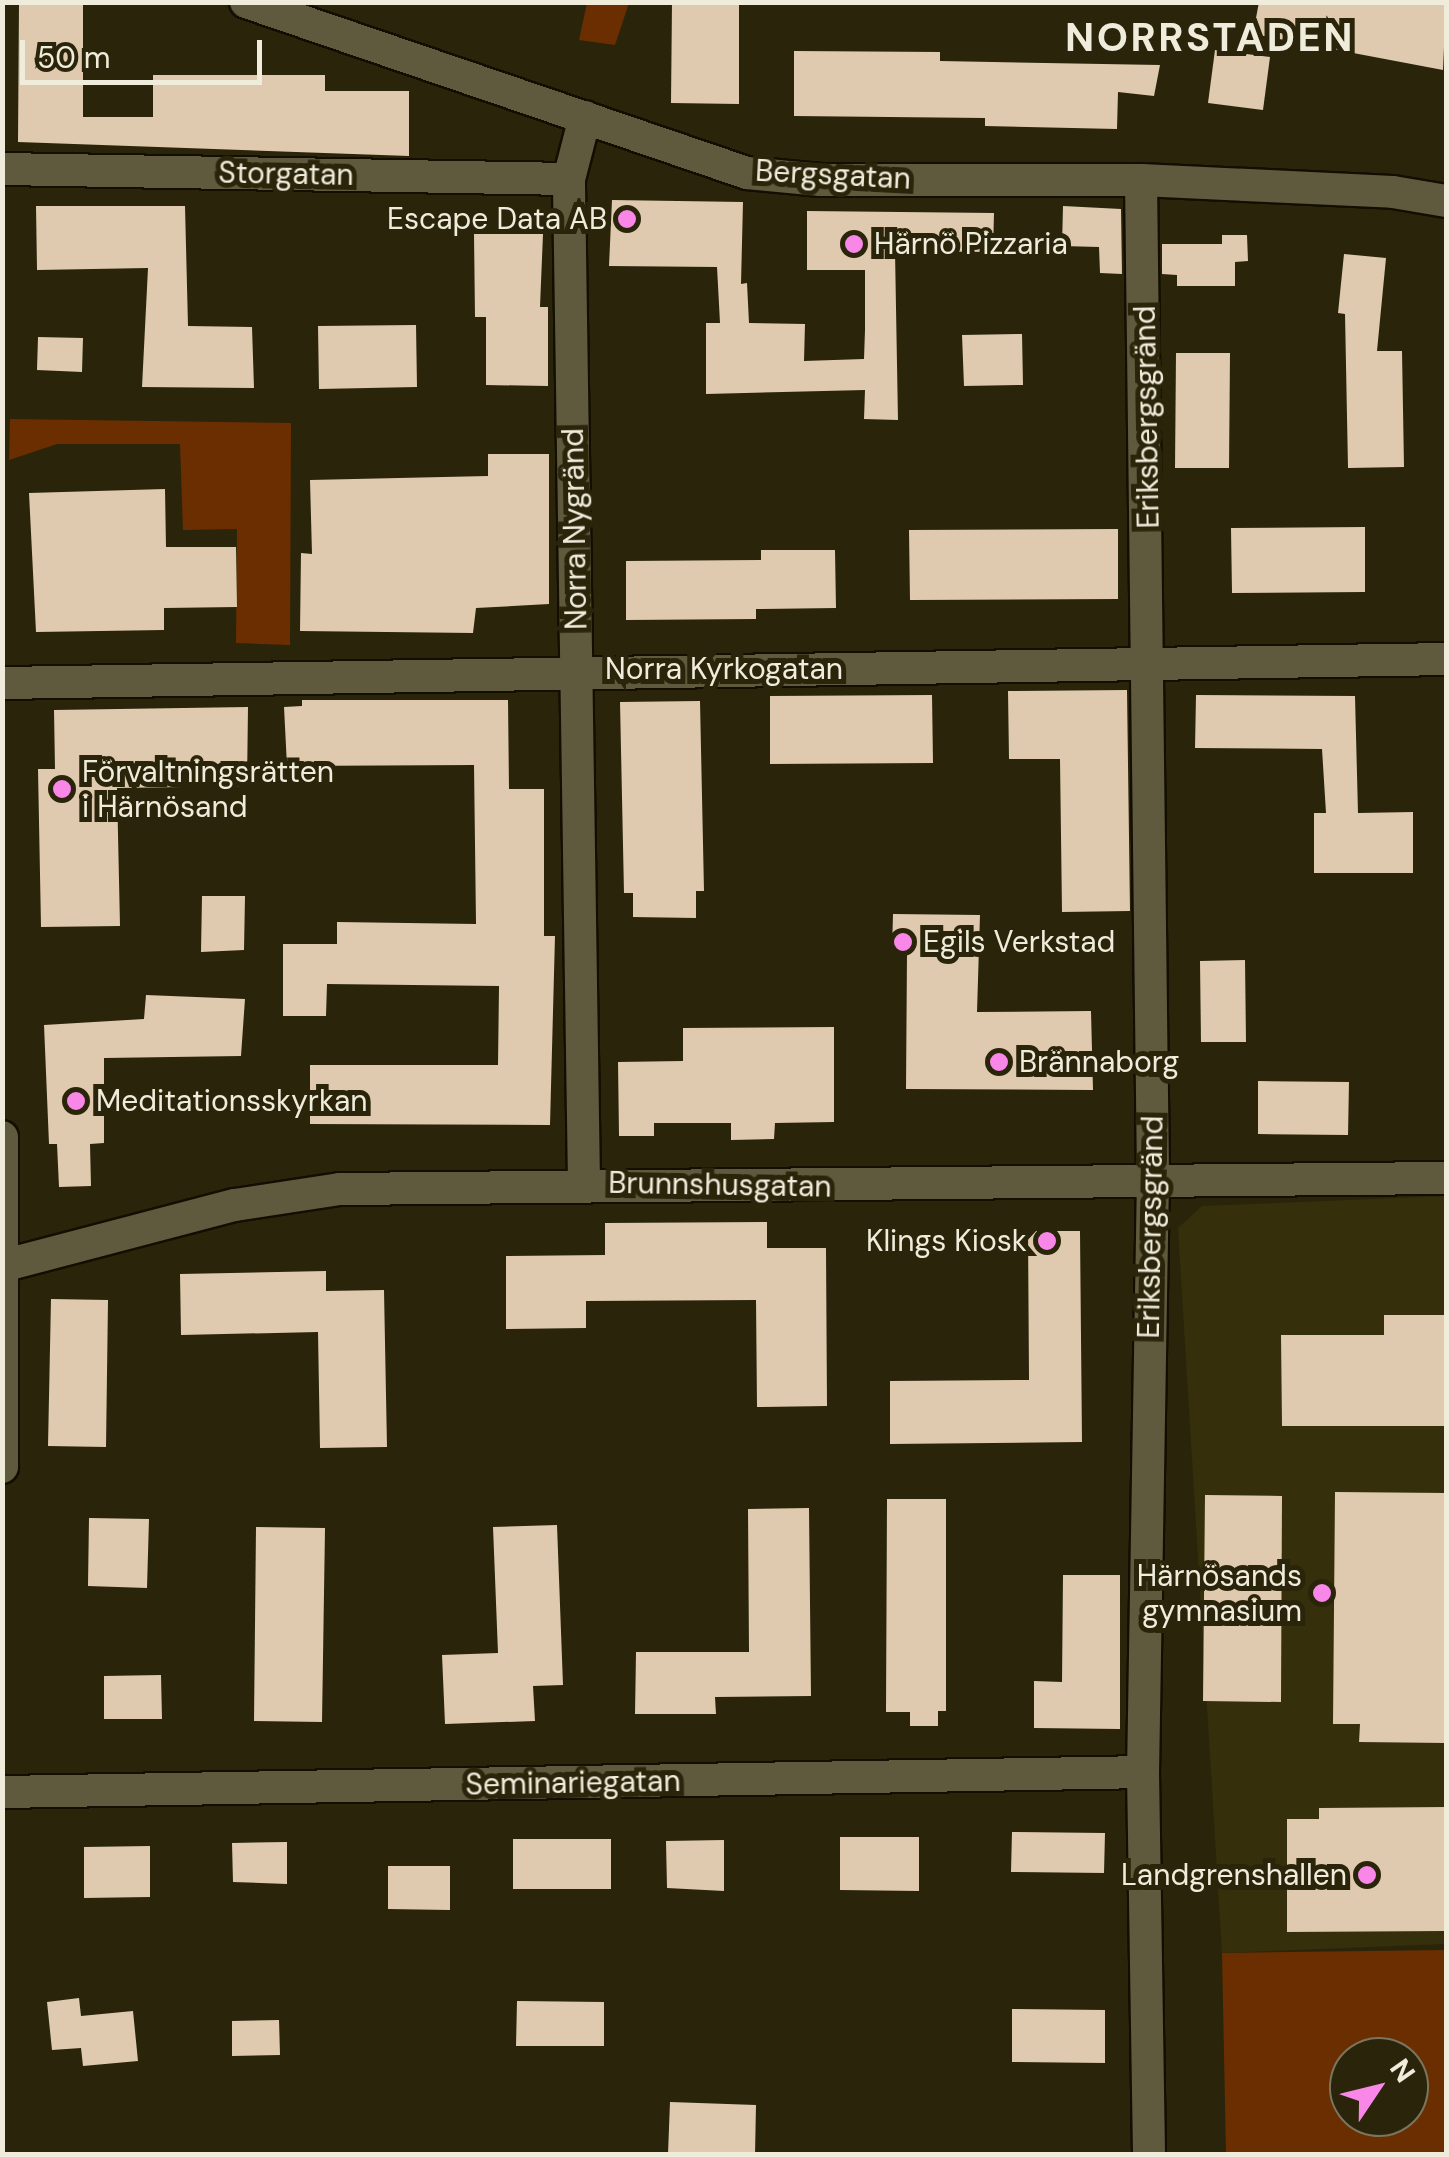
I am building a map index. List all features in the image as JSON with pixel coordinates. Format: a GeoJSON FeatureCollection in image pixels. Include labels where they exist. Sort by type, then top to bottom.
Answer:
{"type":"FeatureCollection","features":[{"type":"Feature","properties":{"kind":"street","name":"Bergsgatan"},"geometry":{"type":"LineString","coordinates":[[246,2],[747,172],[821,180],[1141,180],[1393,192],[1446,201]]}},
{"type":"Feature","properties":{"kind":"street","name":"Norra Nygränd"},"geometry":{"type":"LineString","coordinates":[[584,1184],[569,179],[585,117]]}},
{"type":"Feature","properties":{"kind":"street","name":"Storgatan"},"geometry":{"type":"LineString","coordinates":[[2,168],[569,179]]}},
{"type":"Feature","properties":{"kind":"street","name":"Eriksbergsgränd"},"geometry":{"type":"LineString","coordinates":[[1141,180],[1150,667],[1152,1177],[1144,1772],[1149,2154]]}},
{"type":"Feature","properties":{"kind":"street","name":"Norra Kyrkogatan"},"geometry":{"type":"LineString","coordinates":[[2,684],[577,670],[1150,667],[1446,659]]}},
{"type":"Feature","properties":{"kind":"street"},"geometry":{"type":"LineString","coordinates":[[2,1137],[2,1467]]}},
{"type":"Feature","properties":{"kind":"street","name":"Brunnshusgatan"},"geometry":{"type":"LineString","coordinates":[[4,1266],[289,1194],[584,1184],[845,1186],[1152,1177],[1446,1178]]}},
{"type":"Feature","properties":{"kind":"street","name":"Seminariegatan"},"geometry":{"type":"LineString","coordinates":[[2,1792],[1144,1772]]}},
{"type":"Feature","properties":{"kind":"shaded area"},"geometry":{"type":"Polygon","coordinates":[[[587,3],[629,3],[615,45],[579,40],[587,3]]]}},
{"type":"Feature","properties":{"kind":"shaded area"},"geometry":{"type":"Polygon","coordinates":[[[10,419],[291,423],[290,645],[236,643],[237,529],[183,530],[180,444],[57,444],[9,460],[10,419]]]}},
{"type":"Feature","properties":{"kind":"shaded area","name":"Härnösands gymnasium"},"geometry":{"type":"Polygon","coordinates":[[[1446,1196],[1446,1944],[1222,1953],[1178,1228],[1202,1206],[1446,1196]]]}},
{"type":"Feature","properties":{"kind":"shaded area"},"geometry":{"type":"Polygon","coordinates":[[[1446,1950],[1446,2154],[1226,2154],[1222,1953],[1446,1950]]]}},
{"type":"Feature","properties":{"kind":"building"},"geometry":{"type":"Polygon","coordinates":[[[19,2],[83,2],[83,117],[153,117],[153,75],[325,75],[325,91],[409,91],[409,156],[18,142],[19,2]]]}},
{"type":"Feature","properties":{"kind":"building"},"geometry":{"type":"Polygon","coordinates":[[[672,2],[739,2],[739,104],[671,103],[672,2]]]}},
{"type":"Feature","properties":{"kind":"building"},"geometry":{"type":"Polygon","coordinates":[[[1259,2],[1446,2],[1443,70],[1253,34],[1259,2]]]}},
{"type":"Feature","properties":{"kind":"building"},"geometry":{"type":"Polygon","coordinates":[[[1215,50],[1270,57],[1263,110],[1208,103],[1215,50]]]}},
{"type":"Feature","properties":{"kind":"building"},"geometry":{"type":"Polygon","coordinates":[[[794,51],[940,52],[940,61],[1160,65],[1154,96],[1118,92],[1117,129],[985,126],[985,118],[794,116],[794,51]]]}},
{"type":"Feature","properties":{"kind":"building"},"geometry":{"type":"Polygon","coordinates":[[[612,200],[743,202],[741,284],[747,283],[749,323],[805,324],[804,361],[864,359],[865,330],[865,270],[807,270],[807,211],[994,213],[993,252],[895,251],[898,420],[864,419],[865,390],[706,394],[706,323],[720,323],[717,267],[609,266],[612,200]]]}},
{"type":"Feature","properties":{"kind":"building"},"geometry":{"type":"Polygon","coordinates":[[[36,206],[185,206],[188,326],[252,327],[254,388],[142,387],[148,268],[37,270],[36,206]]]}},
{"type":"Feature","properties":{"kind":"building"},"geometry":{"type":"Polygon","coordinates":[[[1063,206],[1121,209],[1122,274],[1100,273],[1099,247],[1062,246],[1063,206]]]}},
{"type":"Feature","properties":{"kind":"building"},"geometry":{"type":"Polygon","coordinates":[[[474,234],[543,234],[540,307],[548,307],[548,386],[486,385],[486,317],[475,317],[474,234]]]}},
{"type":"Feature","properties":{"kind":"building"},"geometry":{"type":"Polygon","coordinates":[[[1222,235],[1247,235],[1248,261],[1235,262],[1235,286],[1177,286],[1177,275],[1162,274],[1162,244],[1222,244],[1222,235]]]}},
{"type":"Feature","properties":{"kind":"building"},"geometry":{"type":"Polygon","coordinates":[[[1344,254],[1386,258],[1377,351],[1402,351],[1404,467],[1348,468],[1345,314],[1338,313],[1344,254]]]}},
{"type":"Feature","properties":{"kind":"building"},"geometry":{"type":"Polygon","coordinates":[[[416,325],[417,387],[319,389],[318,326],[416,325]]]}},
{"type":"Feature","properties":{"kind":"building"},"geometry":{"type":"Polygon","coordinates":[[[1022,334],[1023,385],[964,386],[962,335],[1022,334]]]}},
{"type":"Feature","properties":{"kind":"building"},"geometry":{"type":"Polygon","coordinates":[[[38,337],[83,338],[82,372],[37,370],[38,337]]]}},
{"type":"Feature","properties":{"kind":"building"},"geometry":{"type":"Polygon","coordinates":[[[1176,353],[1230,353],[1229,468],[1175,468],[1176,353]]]}},
{"type":"Feature","properties":{"kind":"building"},"geometry":{"type":"Polygon","coordinates":[[[488,454],[549,454],[549,604],[476,608],[473,633],[300,631],[301,553],[312,554],[310,480],[488,476],[488,454]]]}},
{"type":"Feature","properties":{"kind":"building"},"geometry":{"type":"Polygon","coordinates":[[[165,489],[166,547],[236,547],[237,607],[164,608],[164,630],[36,632],[29,493],[165,489]]]}},
{"type":"Feature","properties":{"kind":"building"},"geometry":{"type":"Polygon","coordinates":[[[1365,527],[1365,592],[1232,593],[1231,528],[1365,527]]]}},
{"type":"Feature","properties":{"kind":"building"},"geometry":{"type":"Polygon","coordinates":[[[1118,529],[1118,599],[910,600],[909,530],[1118,529]]]}},
{"type":"Feature","properties":{"kind":"building"},"geometry":{"type":"Polygon","coordinates":[[[761,550],[835,550],[836,608],[756,609],[756,619],[626,620],[626,561],[761,560],[761,550]]]}},
{"type":"Feature","properties":{"kind":"building"},"geometry":{"type":"Polygon","coordinates":[[[1127,690],[1130,911],[1062,912],[1060,759],[1009,759],[1008,691],[1127,690]]]}},
{"type":"Feature","properties":{"kind":"building"},"geometry":{"type":"Polygon","coordinates":[[[932,695],[933,763],[770,764],[770,696],[932,695]]]}},
{"type":"Feature","properties":{"kind":"building"},"geometry":{"type":"Polygon","coordinates":[[[1196,695],[1355,696],[1358,813],[1413,812],[1413,873],[1314,873],[1314,813],[1326,813],[1322,749],[1195,748],[1196,695]]]}},
{"type":"Feature","properties":{"kind":"building"},"geometry":{"type":"Polygon","coordinates":[[[302,700],[508,700],[509,789],[544,789],[544,936],[555,936],[550,1125],[310,1124],[310,1065],[498,1065],[499,986],[327,984],[326,1016],[283,1016],[283,944],[337,944],[337,922],[476,924],[474,765],[287,766],[284,707],[302,706],[302,700]]]}},
{"type":"Feature","properties":{"kind":"building"},"geometry":{"type":"Polygon","coordinates":[[[700,701],[704,891],[696,891],[696,918],[633,917],[633,893],[624,893],[620,702],[700,701]]]}},
{"type":"Feature","properties":{"kind":"building"},"geometry":{"type":"Polygon","coordinates":[[[248,707],[247,786],[117,788],[120,926],[41,927],[38,769],[55,769],[54,710],[248,707]]]}},
{"type":"Feature","properties":{"kind":"building"},"geometry":{"type":"Polygon","coordinates":[[[202,896],[245,896],[244,950],[201,952],[202,896]]]}},
{"type":"Feature","properties":{"kind":"building","name":"Brännaborg"},"geometry":{"type":"Polygon","coordinates":[[[893,914],[980,915],[977,1012],[1091,1011],[1093,1090],[906,1089],[907,952],[892,951],[893,914]]]}},
{"type":"Feature","properties":{"kind":"building"},"geometry":{"type":"Polygon","coordinates":[[[1245,960],[1246,1042],[1201,1042],[1200,961],[1245,960]]]}},
{"type":"Feature","properties":{"kind":"building","name":"Meditationsskyrkan"},"geometry":{"type":"Polygon","coordinates":[[[146,995],[245,999],[241,1056],[104,1058],[104,1143],[90,1144],[91,1186],[59,1187],[57,1144],[49,1144],[44,1025],[144,1019],[146,995]]]}},
{"type":"Feature","properties":{"kind":"building"},"geometry":{"type":"Polygon","coordinates":[[[834,1027],[834,1122],[775,1123],[774,1139],[731,1140],[731,1123],[654,1123],[654,1136],[619,1136],[618,1062],[683,1061],[683,1028],[834,1027]]]}},
{"type":"Feature","properties":{"kind":"building"},"geometry":{"type":"Polygon","coordinates":[[[1258,1081],[1349,1082],[1348,1135],[1258,1134],[1258,1081]]]}},
{"type":"Feature","properties":{"kind":"building"},"geometry":{"type":"Polygon","coordinates":[[[767,1222],[767,1248],[826,1248],[827,1406],[757,1407],[756,1300],[586,1301],[586,1328],[506,1329],[506,1256],[605,1255],[605,1223],[767,1222]]]}},
{"type":"Feature","properties":{"kind":"building"},"geometry":{"type":"Polygon","coordinates":[[[1028,1231],[1080,1231],[1082,1442],[890,1444],[890,1381],[1029,1380],[1028,1231]]]}},
{"type":"Feature","properties":{"kind":"building"},"geometry":{"type":"Polygon","coordinates":[[[326,1271],[326,1291],[384,1290],[387,1447],[320,1448],[318,1332],[181,1335],[180,1274],[326,1271]]]}},
{"type":"Feature","properties":{"kind":"building"},"geometry":{"type":"Polygon","coordinates":[[[51,1299],[108,1300],[106,1447],[48,1446],[51,1299]]]}},
{"type":"Feature","properties":{"kind":"building"},"geometry":{"type":"Polygon","coordinates":[[[1384,1315],[1446,1315],[1446,1426],[1282,1426],[1281,1335],[1384,1335],[1384,1315]]]}},
{"type":"Feature","properties":{"kind":"building"},"geometry":{"type":"Polygon","coordinates":[[[1335,1492],[1446,1493],[1446,1743],[1359,1742],[1360,1724],[1333,1724],[1335,1492]]]}},
{"type":"Feature","properties":{"kind":"building"},"geometry":{"type":"Polygon","coordinates":[[[1205,1495],[1282,1496],[1281,1702],[1203,1701],[1205,1495]]]}},
{"type":"Feature","properties":{"kind":"building"},"geometry":{"type":"Polygon","coordinates":[[[887,1499],[946,1499],[946,1711],[938,1711],[938,1726],[910,1726],[910,1712],[886,1712],[887,1499]]]}},
{"type":"Feature","properties":{"kind":"building"},"geometry":{"type":"Polygon","coordinates":[[[809,1508],[811,1696],[715,1697],[716,1714],[635,1714],[636,1652],[749,1652],[748,1509],[809,1508]]]}},
{"type":"Feature","properties":{"kind":"building"},"geometry":{"type":"Polygon","coordinates":[[[89,1518],[149,1519],[147,1588],[88,1586],[89,1518]]]}},
{"type":"Feature","properties":{"kind":"building"},"geometry":{"type":"Polygon","coordinates":[[[557,1525],[563,1685],[533,1686],[535,1721],[445,1724],[442,1655],[498,1653],[493,1527],[557,1525]]]}},
{"type":"Feature","properties":{"kind":"building"},"geometry":{"type":"Polygon","coordinates":[[[256,1527],[325,1528],[322,1722],[254,1721],[256,1527]]]}},
{"type":"Feature","properties":{"kind":"building"},"geometry":{"type":"Polygon","coordinates":[[[1063,1575],[1120,1575],[1120,1729],[1034,1728],[1034,1681],[1062,1682],[1063,1575]]]}},
{"type":"Feature","properties":{"kind":"building"},"geometry":{"type":"Polygon","coordinates":[[[161,1675],[162,1719],[104,1719],[104,1676],[161,1675]]]}},
{"type":"Feature","properties":{"kind":"building","name":"Landgrenshallen"},"geometry":{"type":"Polygon","coordinates":[[[1446,1807],[1446,1931],[1287,1932],[1287,1819],[1319,1819],[1319,1808],[1446,1807]]]}},
{"type":"Feature","properties":{"kind":"building"},"geometry":{"type":"Polygon","coordinates":[[[1012,1832],[1105,1833],[1104,1873],[1011,1872],[1012,1832]]]}},
{"type":"Feature","properties":{"kind":"building"},"geometry":{"type":"Polygon","coordinates":[[[840,1837],[919,1837],[919,1891],[840,1890],[840,1837]]]}},
{"type":"Feature","properties":{"kind":"building"},"geometry":{"type":"Polygon","coordinates":[[[513,1839],[611,1839],[611,1889],[513,1889],[513,1839]]]}},
{"type":"Feature","properties":{"kind":"building"},"geometry":{"type":"Polygon","coordinates":[[[724,1840],[724,1891],[667,1888],[666,1841],[724,1840]]]}},
{"type":"Feature","properties":{"kind":"building"},"geometry":{"type":"Polygon","coordinates":[[[287,1842],[287,1884],[233,1882],[232,1843],[287,1842]]]}},
{"type":"Feature","properties":{"kind":"building"},"geometry":{"type":"Polygon","coordinates":[[[150,1846],[150,1897],[84,1898],[84,1847],[150,1846]]]}},
{"type":"Feature","properties":{"kind":"building"},"geometry":{"type":"Polygon","coordinates":[[[388,1866],[450,1866],[450,1910],[388,1909],[388,1866]]]}},
{"type":"Feature","properties":{"kind":"building"},"geometry":{"type":"Polygon","coordinates":[[[79,1998],[81,2016],[133,2011],[138,2061],[83,2066],[81,2048],[52,2050],[47,2002],[79,1998]]]}},
{"type":"Feature","properties":{"kind":"building"},"geometry":{"type":"Polygon","coordinates":[[[517,2001],[604,2002],[604,2046],[516,2046],[517,2001]]]}},
{"type":"Feature","properties":{"kind":"building"},"geometry":{"type":"Polygon","coordinates":[[[1012,2009],[1105,2010],[1105,2063],[1012,2062],[1012,2009]]]}},
{"type":"Feature","properties":{"kind":"building"},"geometry":{"type":"Polygon","coordinates":[[[279,2020],[280,2055],[232,2056],[232,2021],[279,2020]]]}},
{"type":"Feature","properties":{"kind":"building"},"geometry":{"type":"Polygon","coordinates":[[[670,2102],[756,2105],[755,2154],[668,2154],[670,2102]]]}},
{"type":"Feature","properties":{"kind":"place","name":"Escape Data AB"},"geometry":{"type":"Point","coordinates":[627,219]}},
{"type":"Feature","properties":{"kind":"place","name":"Härnö Pizzaria"},"geometry":{"type":"Point","coordinates":[854,244]}},
{"type":"Feature","properties":{"kind":"place","name":"Förvaltningsrätten i Härnösand"},"geometry":{"type":"Point","coordinates":[62,789]}},
{"type":"Feature","properties":{"kind":"place","name":"Egils Verkstad"},"geometry":{"type":"Point","coordinates":[903,942]}},
{"type":"Feature","properties":{"kind":"place","name":"Brännaborg"},"geometry":{"type":"Point","coordinates":[999,1062]}},
{"type":"Feature","properties":{"kind":"place","name":"Meditationsskyrkan"},"geometry":{"type":"Point","coordinates":[76,1101]}},
{"type":"Feature","properties":{"kind":"place","name":"Klings Kiosk"},"geometry":{"type":"Point","coordinates":[1047,1241]}},
{"type":"Feature","properties":{"kind":"place","name":"Härnösands gymnasium"},"geometry":{"type":"Point","coordinates":[1322,1593]}},
{"type":"Feature","properties":{"kind":"place","name":"Landgrenshallen"},"geometry":{"type":"Point","coordinates":[1367,1875]}},
{"type":"Feature","properties":{"kind":"district","name":"NORRSTADEN"},"geometry":{"type":"Point","coordinates":[1210,37]}}]}
